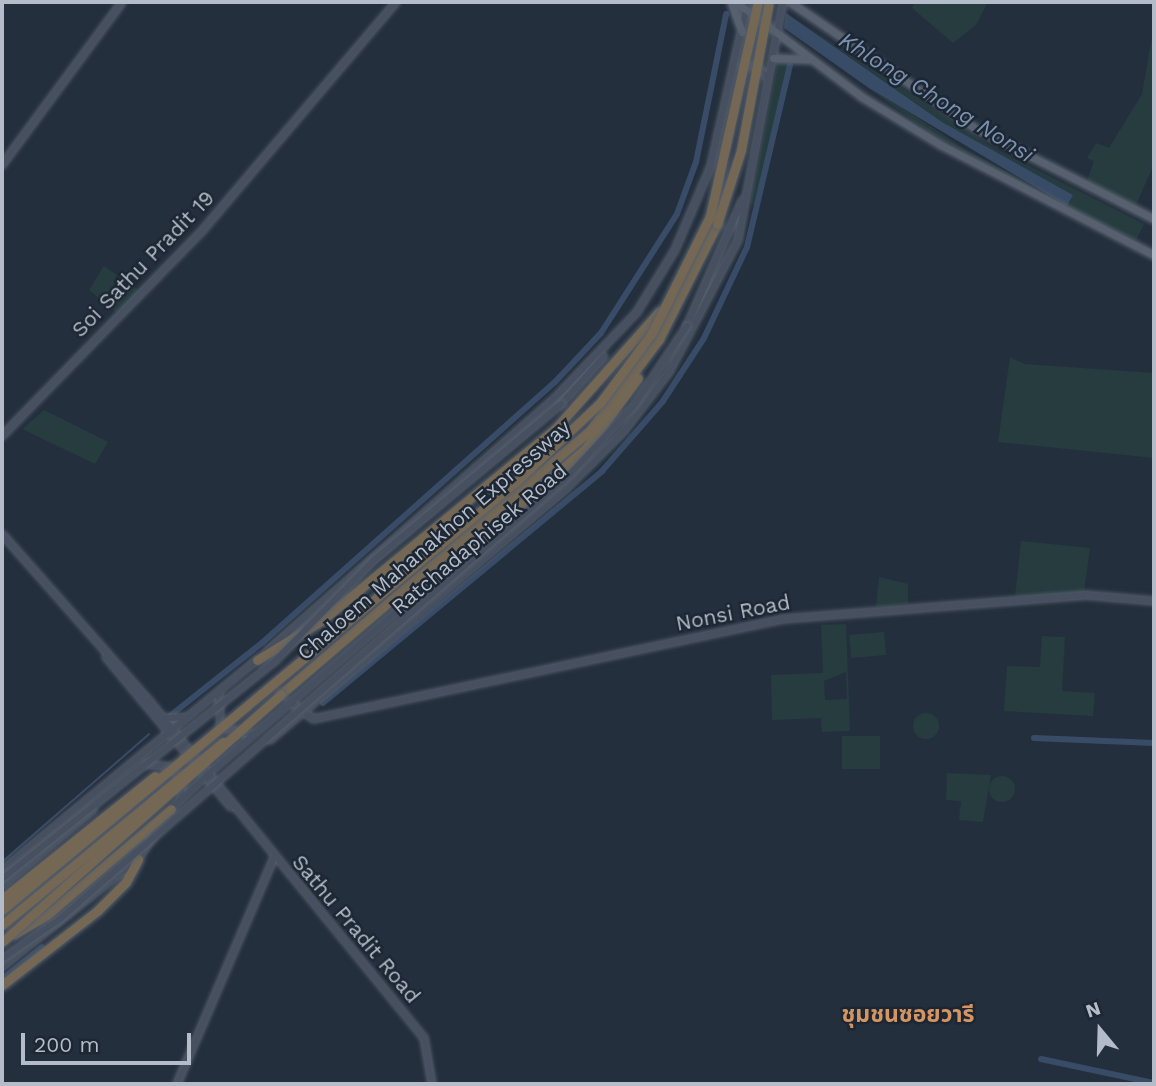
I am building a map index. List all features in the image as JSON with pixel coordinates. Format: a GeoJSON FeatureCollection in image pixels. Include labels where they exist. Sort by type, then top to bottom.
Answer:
{"type":"FeatureCollection","features":[{"type":"Feature","properties":{"kind":"highway","name":"Chaloem Mahanakhon Expressway"},"geometry":{"type":"LineString","coordinates":[[2,911],[572,432],[625,371],[676,291],[722,179],[758,2]]}},
{"type":"Feature","properties":{"kind":"highway","name":"Chaloem Mahanakhon Expressway"},"geometry":{"type":"LineString","coordinates":[[2,925],[554,465],[647,358],[694,277],[724,204],[769,2]]}},
{"type":"Feature","properties":{"kind":"highway"},"geometry":{"type":"LineString","coordinates":[[257,660],[321,621],[555,429],[676,291]]}},
{"type":"Feature","properties":{"kind":"highway"},"geometry":{"type":"LineString","coordinates":[[463,555],[601,432],[647,358]]}},
{"type":"Feature","properties":{"kind":"highway"},"geometry":{"type":"LineString","coordinates":[[2,942],[281,694]]}},
{"type":"Feature","properties":{"kind":"highway"},"geometry":{"type":"LineString","coordinates":[[2,899],[233,719]]}},
{"type":"Feature","properties":{"kind":"highway"},"geometry":{"type":"LineString","coordinates":[[2,942],[47,915],[171,809]]}},
{"type":"Feature","properties":{"kind":"highway"},"geometry":{"type":"LineString","coordinates":[[2,985],[41,951],[97,911],[126,882],[138,859]]}},
{"type":"Feature","properties":{"kind":"main road"},"geometry":{"type":"LineString","coordinates":[[2,165],[122,2]]}},
{"type":"Feature","properties":{"kind":"main road","name":"Soi Sathu Pradit 19"},"geometry":{"type":"LineString","coordinates":[[2,436],[202,231],[396,2]]}},
{"type":"Feature","properties":{"kind":"main road"},"geometry":{"type":"LineString","coordinates":[[733,2],[747,6],[812,60],[987,172],[1154,255]]}},
{"type":"Feature","properties":{"kind":"main road"},"geometry":{"type":"LineString","coordinates":[[733,2],[742,32]]}},
{"type":"Feature","properties":{"kind":"main road","name":"Ratchadaphisek Road"},"geometry":{"type":"LineString","coordinates":[[149,844],[586,471],[654,392],[728,267],[768,87],[783,2]]}},
{"type":"Feature","properties":{"kind":"main road"},"geometry":{"type":"LineString","coordinates":[[794,4],[974,127],[1154,219]]}},
{"type":"Feature","properties":{"kind":"main road"},"geometry":{"type":"LineString","coordinates":[[2,879],[275,662],[374,560],[561,404],[614,340],[662,274],[692,215],[716,152],[747,6]]}},
{"type":"Feature","properties":{"kind":"main road"},"geometry":{"type":"LineString","coordinates":[[773,58],[812,60]]}},
{"type":"Feature","properties":{"kind":"main road"},"geometry":{"type":"LineString","coordinates":[[732,79],[742,67],[754,65],[766,74],[768,87]]}},
{"type":"Feature","properties":{"kind":"main road","name":"Ratchadaphisek Road"},"geometry":{"type":"LineString","coordinates":[[2,959],[60,919],[570,474],[635,404],[687,326],[744,196]]}},
{"type":"Feature","properties":{"kind":"main road"},"geometry":{"type":"LineString","coordinates":[[2,886],[147,764],[175,732],[614,340]]}},
{"type":"Feature","properties":{"kind":"main road","name":"Sathu Pradit Road"},"geometry":{"type":"LineString","coordinates":[[2,534],[175,732],[205,776]]}},
{"type":"Feature","properties":{"kind":"main road","name":"Ratchadaphisek Road"},"geometry":{"type":"LineString","coordinates":[[2,967],[138,859],[171,809],[205,776],[463,555]]}},
{"type":"Feature","properties":{"kind":"main road"},"geometry":{"type":"LineString","coordinates":[[425,587],[464,577]]}},
{"type":"Feature","properties":{"kind":"main road","name":"Nonsi Road"},"geometry":{"type":"LineString","coordinates":[[301,714],[326,717],[783,619],[1085,595],[1154,601]]}},
{"type":"Feature","properties":{"kind":"main road","name":"Sathu Pradit Road"},"geometry":{"type":"LineString","coordinates":[[106,656],[169,739],[223,797],[424,1038],[432,1084]]}},
{"type":"Feature","properties":{"kind":"main road"},"geometry":{"type":"LineString","coordinates":[[219,694],[222,728],[254,734]]}},
{"type":"Feature","properties":{"kind":"main road"},"geometry":{"type":"LineString","coordinates":[[290,702],[301,714]]}},
{"type":"Feature","properties":{"kind":"main road"},"geometry":{"type":"LineString","coordinates":[[310,707],[326,717]]}},
{"type":"Feature","properties":{"kind":"main road"},"geometry":{"type":"LineString","coordinates":[[274,736],[282,709]]}},
{"type":"Feature","properties":{"kind":"main road"},"geometry":{"type":"LineString","coordinates":[[163,718],[197,713]]}},
{"type":"Feature","properties":{"kind":"main road"},"geometry":{"type":"LineString","coordinates":[[151,746],[158,725]]}},
{"type":"Feature","properties":{"kind":"main road"},"geometry":{"type":"LineString","coordinates":[[2,870],[151,746],[169,739]]}},
{"type":"Feature","properties":{"kind":"main road"},"geometry":{"type":"LineString","coordinates":[[147,764],[162,762],[175,772],[181,799]]}},
{"type":"Feature","properties":{"kind":"main road"},"geometry":{"type":"LineString","coordinates":[[203,798],[223,797],[225,778]]}},
{"type":"Feature","properties":{"kind":"main road"},"geometry":{"type":"LineString","coordinates":[[78,822],[96,791]]}},
{"type":"Feature","properties":{"kind":"main road"},"geometry":{"type":"LineString","coordinates":[[177,1084],[274,858]]}},
{"type":"Feature","properties":{"kind":"green space"},"geometry":{"type":"Polygon","coordinates":[[[915,2],[988,2],[976,25],[953,43],[912,8],[915,2]]]}},
{"type":"Feature","properties":{"kind":"green space"},"geometry":{"type":"Polygon","coordinates":[[[794,18],[992,147],[1144,224],[1136,240],[1066,208],[932,134],[796,36],[966,150],[1067,205],[1073,195],[942,122],[794,18]]]}},
{"type":"Feature","properties":{"kind":"green space"},"geometry":{"type":"Polygon","coordinates":[[[1154,25],[1154,164],[1135,207],[1086,184],[1094,161],[1087,158],[1096,143],[1109,148],[1142,94],[1154,25]]]}},
{"type":"Feature","properties":{"kind":"green space"},"geometry":{"type":"Polygon","coordinates":[[[789,59],[771,157],[756,206],[750,204],[778,61],[789,59]]]}},
{"type":"Feature","properties":{"kind":"green space"},"geometry":{"type":"Polygon","coordinates":[[[104,266],[140,291],[118,314],[89,290],[104,266]]]}},
{"type":"Feature","properties":{"kind":"green space"},"geometry":{"type":"Polygon","coordinates":[[[1010,357],[1024,364],[1154,373],[1154,458],[998,442],[1010,357]]]}},
{"type":"Feature","properties":{"kind":"green space"},"geometry":{"type":"Polygon","coordinates":[[[44,410],[108,442],[95,464],[22,429],[44,410]]]}},
{"type":"Feature","properties":{"kind":"green space"},"geometry":{"type":"Polygon","coordinates":[[[1021,541],[1090,548],[1084,592],[1015,597],[1021,541]]]}},
{"type":"Feature","properties":{"kind":"green space"},"geometry":{"type":"Polygon","coordinates":[[[879,577],[908,584],[908,604],[876,607],[879,577]]]}},
{"type":"Feature","properties":{"kind":"green space"},"geometry":{"type":"Polygon","coordinates":[[[846,624],[850,731],[822,732],[821,718],[772,720],[771,675],[823,673],[821,625],[846,624]],[[846,672],[824,681],[825,700],[847,699],[846,672]]]}},
{"type":"Feature","properties":{"kind":"green space"},"geometry":{"type":"Polygon","coordinates":[[[884,632],[886,655],[851,658],[849,635],[884,632]]]}},
{"type":"Feature","properties":{"kind":"green space"},"geometry":{"type":"Polygon","coordinates":[[[1042,636],[1065,637],[1062,691],[1095,693],[1093,716],[1004,711],[1007,666],[1040,667],[1042,636]]]}},
{"type":"Feature","properties":{"kind":"green space"},"geometry":{"type":"Polygon","coordinates":[[[926,713],[935,717],[939,726],[935,735],[926,739],[917,735],[913,726],[917,717],[926,713]]]}},
{"type":"Feature","properties":{"kind":"green space"},"geometry":{"type":"Polygon","coordinates":[[[842,736],[880,736],[880,769],[842,769],[842,736]]]}},
{"type":"Feature","properties":{"kind":"green space"},"geometry":{"type":"Polygon","coordinates":[[[947,773],[991,775],[983,822],[959,820],[961,801],[946,800],[947,773]]]}},
{"type":"Feature","properties":{"kind":"green space"},"geometry":{"type":"Polygon","coordinates":[[[1002,776],[1011,780],[1015,789],[1011,798],[1002,802],[993,798],[989,789],[993,780],[1002,776]]]}},
{"type":"Feature","properties":{"kind":"water"},"geometry":{"type":"Polygon","coordinates":[[[786,13],[942,122],[1073,195],[1067,206],[869,88],[784,28],[786,13]]]}},
{"type":"Feature","properties":{"kind":"waterway"},"geometry":{"type":"LineString","coordinates":[[171,715],[263,642],[555,382],[601,333],[677,214],[696,162],[726,14]]}},
{"type":"Feature","properties":{"kind":"waterway"},"geometry":{"type":"LineString","coordinates":[[323,703],[602,471],[663,401],[704,338],[747,247],[790,65]]}},
{"type":"Feature","properties":{"kind":"waterway"},"geometry":{"type":"LineString","coordinates":[[2,862],[149,734]]}},
{"type":"Feature","properties":{"kind":"waterway"},"geometry":{"type":"LineString","coordinates":[[1034,738],[1154,743]]}},
{"type":"Feature","properties":{"kind":"waterway"},"geometry":{"type":"LineString","coordinates":[[2,979],[42,947]]}},
{"type":"Feature","properties":{"kind":"waterway"},"geometry":{"type":"LineString","coordinates":[[1041,1059],[1154,1083]]}},
{"type":"Feature","properties":{"kind":"district","name":"ชุมชนซอยวารี"},"geometry":{"type":"Point","coordinates":[908,1015]}},
{"type":"Feature","properties":{"kind":"water label","name":"Khlong Chong Nonsi"},"geometry":{"type":"Point","coordinates":[936,98]}}]}
